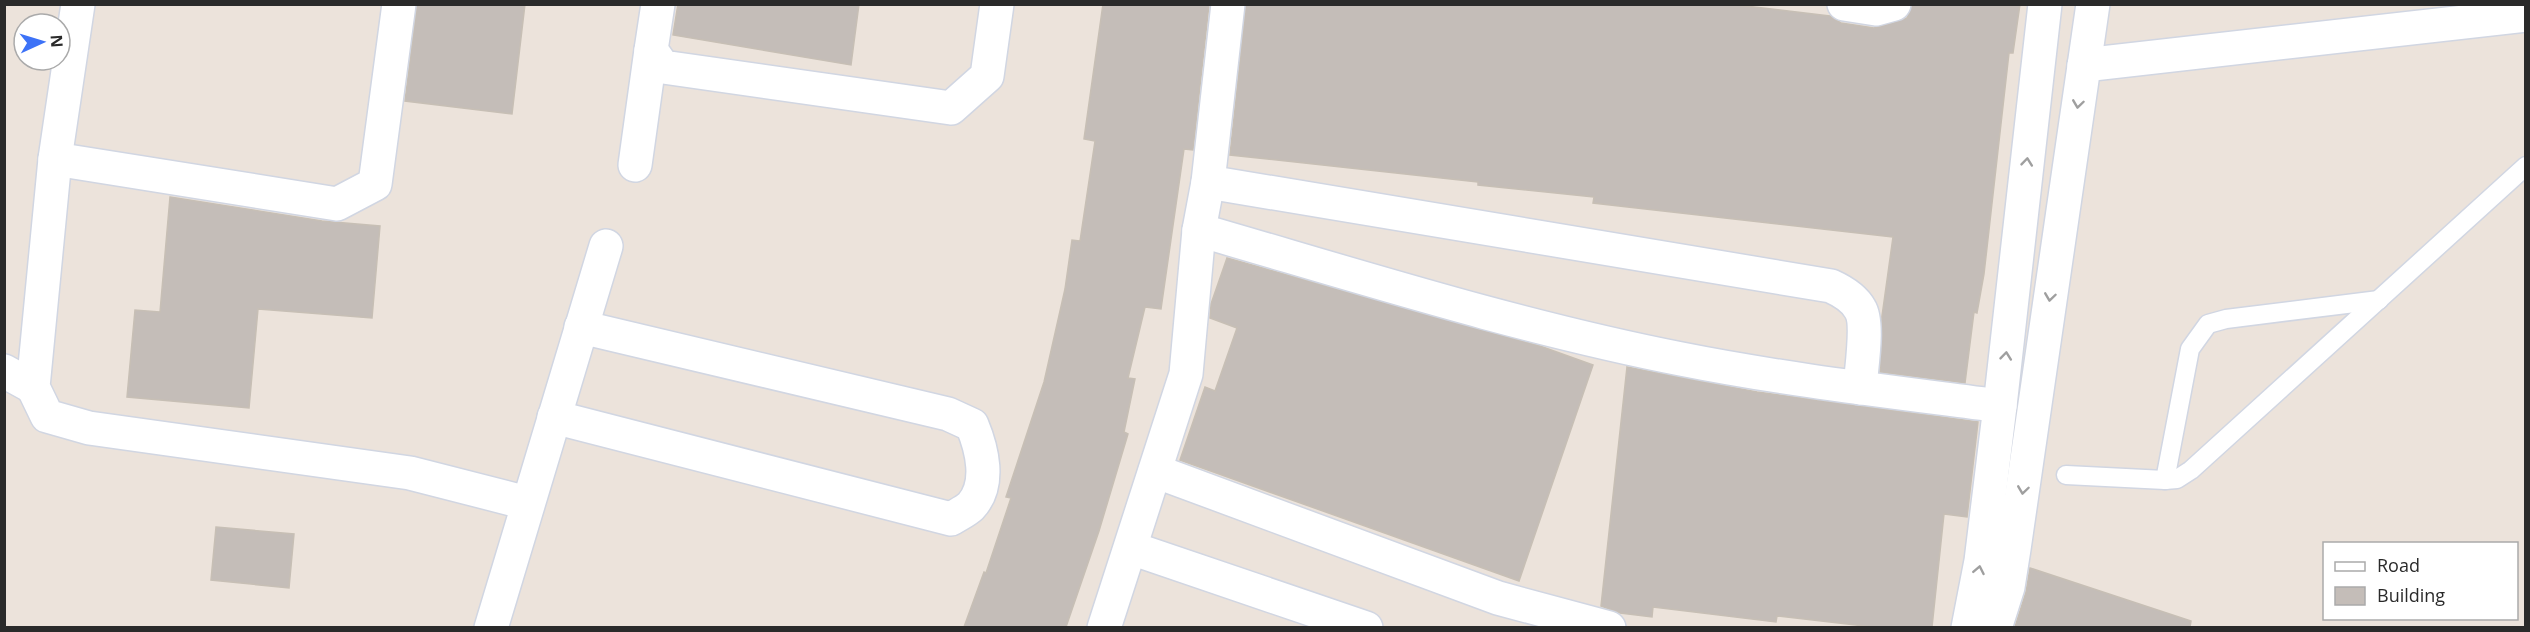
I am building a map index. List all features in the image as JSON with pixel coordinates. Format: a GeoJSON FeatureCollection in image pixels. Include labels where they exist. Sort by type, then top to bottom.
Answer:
{"type":"FeatureCollection","features":[{"type":"Feature","properties":{"kind":"street"},"geometry":{"type":"LineString","coordinates":[[78,4],[55,159],[33,387],[47,416],[89,428],[411,473],[527,503]]}},
{"type":"Feature","properties":{"kind":"street"},"geometry":{"type":"LineString","coordinates":[[55,159],[337,204],[375,184],[399,4]]}},
{"type":"Feature","properties":{"kind":"street"},"geometry":{"type":"LineString","coordinates":[[635,165],[658,4]]}},
{"type":"Feature","properties":{"kind":"street"},"geometry":{"type":"LineString","coordinates":[[651,50],[663,67],[951,108],[987,76],[997,4]]}},
{"type":"Feature","properties":{"kind":"street"},"geometry":{"type":"LineString","coordinates":[[1104,627],[1186,374],[1199,230],[1208,182],[1228,4]]}},
{"type":"Feature","properties":{"kind":"street"},"geometry":{"type":"LineString","coordinates":[[1844,4],[1876,9],[1894,4]]}},
{"type":"Feature","properties":{"kind":"street"},"geometry":{"type":"LineString","coordinates":[[1968,627],[1981,561],[2045,4]]}},
{"type":"Feature","properties":{"kind":"street"},"geometry":{"type":"LineString","coordinates":[[1995,627],[2008,587],[2014,549],[2093,4]]}},
{"type":"Feature","properties":{"kind":"street"},"geometry":{"type":"LineString","coordinates":[[2084,66],[2526,15]]}},
{"type":"Feature","properties":{"kind":"street"},"geometry":{"type":"LineString","coordinates":[[1208,182],[1832,286],[1847,294],[1861,309],[1864,325],[1860,388]]}},
{"type":"Feature","properties":{"kind":"street"},"geometry":{"type":"LineString","coordinates":[[1199,230],[1476,311],[1681,359],[1860,388],[2000,406]]}},
{"type":"Feature","properties":{"kind":"street"},"geometry":{"type":"LineString","coordinates":[[491,627],[606,246]]}},
{"type":"Feature","properties":{"kind":"street"},"geometry":{"type":"LineString","coordinates":[[554,417],[951,519],[971,506],[983,485],[981,446],[972,425],[948,414],[581,327]]}},
{"type":"Feature","properties":{"kind":"street"},"geometry":{"type":"LineString","coordinates":[[4,371],[33,387]]}},
{"type":"Feature","properties":{"kind":"street"},"geometry":{"type":"LineString","coordinates":[[1155,471],[1498,597],[1609,627]]}},
{"type":"Feature","properties":{"kind":"street"},"geometry":{"type":"LineString","coordinates":[[1131,548],[1366,627]]}},
{"type":"Feature","properties":{"kind":"lane"},"geometry":{"type":"LineString","coordinates":[[2066,475],[2165,480],[2177,479],[2191,470],[2526,166]]}},
{"type":"Feature","properties":{"kind":"lane"},"geometry":{"type":"LineString","coordinates":[[2165,480],[2190,349],[2208,324],[2226,319],[2379,300]]}},
{"type":"Feature","properties":{"kind":"building"},"geometry":{"type":"Polygon","coordinates":[[[417,4],[525,4],[512,114],[405,101],[417,4]]]}},
{"type":"Feature","properties":{"kind":"building"},"geometry":{"type":"Polygon","coordinates":[[[678,4],[859,4],[851,65],[673,35],[678,4]]]}},
{"type":"Feature","properties":{"kind":"building"},"geometry":{"type":"Polygon","coordinates":[[[1103,4],[1209,4],[1193,150],[1184,149],[1161,309],[1145,307],[1128,378],[1135,379],[1124,432],[1128,434],[1099,531],[1066,627],[964,627],[984,572],[986,573],[1011,498],[1006,497],[1044,382],[1065,289],[1072,240],[1080,241],[1095,141],[1084,139],[1103,4]]]}},
{"type":"Feature","properties":{"kind":"building"},"geometry":{"type":"Polygon","coordinates":[[[1246,4],[1729,4],[1830,16],[1841,23],[1874,28],[1907,18],[1912,4],[2020,4],[2013,53],[2009,53],[1984,274],[1977,313],[1974,312],[1965,383],[1880,372],[1882,316],[1893,237],[1593,203],[1594,197],[1478,185],[1478,182],[1230,155],[1246,4]]]}},
{"type":"Feature","properties":{"kind":"building"},"geometry":{"type":"Polygon","coordinates":[[[170,197],[322,221],[380,226],[372,318],[258,309],[249,408],[127,397],[135,310],[160,312],[170,197]]]}},
{"type":"Feature","properties":{"kind":"building"},"geometry":{"type":"Polygon","coordinates":[[[1227,258],[1540,346],[1593,365],[1519,581],[1180,460],[1205,387],[1215,391],[1237,328],[1210,318],[1211,304],[1227,258]]]}},
{"type":"Feature","properties":{"kind":"building"},"geometry":{"type":"Polygon","coordinates":[[[1627,367],[1757,392],[1978,422],[1967,517],[1944,514],[1932,627],[1873,627],[1777,616],[1776,622],[1653,607],[1652,617],[1620,613],[1601,606],[1627,367]]]}},
{"type":"Feature","properties":{"kind":"building"},"geometry":{"type":"Polygon","coordinates":[[[216,527],[294,534],[289,588],[211,580],[216,527]]]}},
{"type":"Feature","properties":{"kind":"building"},"geometry":{"type":"Polygon","coordinates":[[[2030,568],[2191,621],[2190,627],[2015,627],[2026,592],[2030,568]]]}}]}
